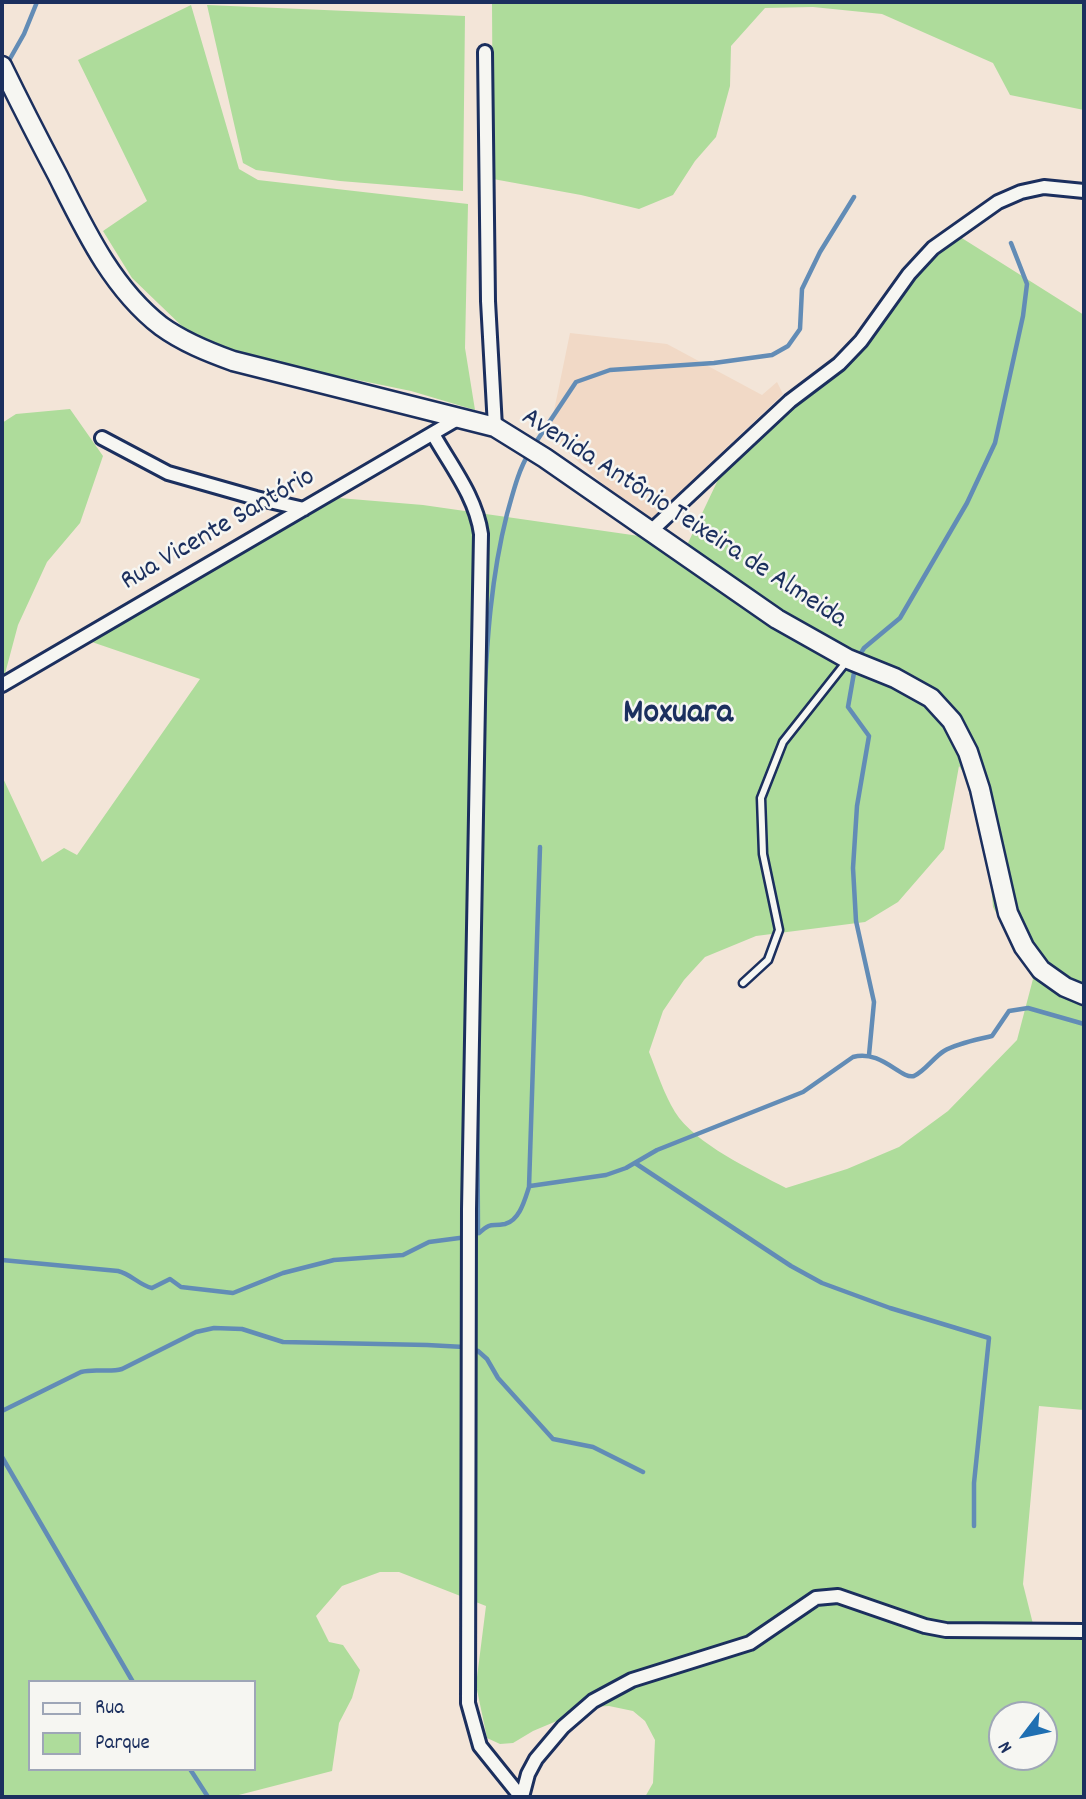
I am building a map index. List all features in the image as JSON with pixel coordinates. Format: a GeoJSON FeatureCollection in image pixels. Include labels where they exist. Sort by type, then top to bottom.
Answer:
{"type":"FeatureCollection","features":[{"type":"Feature","properties":{"kind":"street"},"geometry":{"type":"LineString","coordinates":[[485,52],[488,301],[495,427]]}},
{"type":"Feature","properties":{"kind":"street","name":"Avenida Antônio Teixeira de Almeida"},"geometry":{"type":"LineString","coordinates":[[2,66],[87,234],[128,293],[160,326],[197,348],[233,361],[495,427],[545,458],[777,619],[848,659],[895,678],[931,698],[952,720],[968,752],[980,789],[1008,913],[1024,947],[1041,970],[1065,987],[1084,995]]}},
{"type":"Feature","properties":{"kind":"street"},"geometry":{"type":"LineString","coordinates":[[651,531],[790,401],[839,365],[933,247],[998,202],[1021,192],[1044,187],[1084,191]]}},
{"type":"Feature","properties":{"kind":"street","name":"Rua Vicente Santório"},"geometry":{"type":"LineString","coordinates":[[2,685],[459,418]]}},
{"type":"Feature","properties":{"kind":"street"},"geometry":{"type":"LineString","coordinates":[[433,434],[472,502],[479,517],[481,534],[469,1209],[468,1703],[480,1746],[521,1797]]}},
{"type":"Feature","properties":{"kind":"street"},"geometry":{"type":"LineString","coordinates":[[102,438],[168,473],[304,509]]}},
{"type":"Feature","properties":{"kind":"street"},"geometry":{"type":"LineString","coordinates":[[521,1797],[536,1759],[563,1727],[593,1701],[632,1680],[750,1643],[816,1598],[838,1596],[925,1626],[946,1630],[1084,1631]]}},
{"type":"Feature","properties":{"kind":"lane"},"geometry":{"type":"LineString","coordinates":[[743,984],[768,960],[779,930],[762,855],[761,798],[783,742],[848,659]]}},
{"type":"Feature","properties":{"kind":"shaded area"},"geometry":{"type":"Polygon","coordinates":[[[570,333],[667,344],[762,395],[777,382],[783,394],[647,524],[549,435],[570,333]]]}},
{"type":"Feature","properties":{"kind":"green space"},"geometry":{"type":"Polygon","coordinates":[[[492,2],[1084,2],[1084,110],[1010,95],[993,63],[882,14],[813,7],[765,8],[731,46],[730,86],[716,137],[695,161],[673,195],[639,209],[493,179],[492,2]]]}},
{"type":"Feature","properties":{"kind":"green space"},"geometry":{"type":"Polygon","coordinates":[[[191,5],[239,169],[258,180],[468,204],[465,348],[475,410],[411,391],[241,356],[187,331],[132,278],[103,231],[147,201],[78,60],[191,5]]]}},
{"type":"Feature","properties":{"kind":"green space"},"geometry":{"type":"Polygon","coordinates":[[[207,5],[465,16],[463,191],[340,181],[256,170],[243,163],[207,5]]]}},
{"type":"Feature","properties":{"kind":"green space"},"geometry":{"type":"Polygon","coordinates":[[[957,235],[1084,315],[1084,1410],[1039,1406],[1023,1584],[1033,1624],[1084,1624],[1084,1797],[645,1797],[653,1783],[655,1740],[645,1721],[633,1711],[609,1706],[590,1707],[533,1731],[513,1743],[500,1744],[487,1738],[476,1685],[486,1606],[399,1572],[380,1572],[342,1586],[316,1616],[329,1642],[343,1645],[360,1670],[352,1698],[339,1723],[332,1771],[231,1797],[2,1797],[2,776],[42,862],[64,848],[77,855],[200,679],[89,641],[339,498],[423,505],[688,543],[725,465],[844,367],[908,285],[957,235]],[[959,766],[944,849],[898,902],[865,922],[756,936],[705,957],[684,980],[663,1011],[649,1052],[664,1090],[684,1124],[710,1145],[786,1188],[847,1169],[899,1147],[948,1111],[1017,1040],[1033,979],[993,907],[990,874],[965,775],[959,766]]]}},
{"type":"Feature","properties":{"kind":"green space"},"geometry":{"type":"Polygon","coordinates":[[[70,409],[103,456],[80,523],[47,562],[18,625],[2,685],[2,423],[16,414],[70,409]]]}},
{"type":"Feature","properties":{"kind":"waterway"},"geometry":{"type":"LineString","coordinates":[[7,64],[24,34],[37,2]]}},
{"type":"Feature","properties":{"kind":"waterway"},"geometry":{"type":"LineString","coordinates":[[534,445],[576,382],[610,370],[714,363],[772,355],[788,346],[800,329],[802,289],[820,252],[854,197]]}},
{"type":"Feature","properties":{"kind":"waterway"},"geometry":{"type":"LineString","coordinates":[[858,658],[864,648],[900,618],[967,503],[995,443],[1023,316],[1027,284],[1011,243]]}},
{"type":"Feature","properties":{"kind":"waterway"},"geometry":{"type":"LineString","coordinates":[[484,704],[488,632],[497,561],[514,490],[529,453]]}},
{"type":"Feature","properties":{"kind":"waterway"},"geometry":{"type":"LineString","coordinates":[[855,667],[848,707],[869,736],[857,806],[853,868],[856,921],[874,1002],[869,1055]]}},
{"type":"Feature","properties":{"kind":"waterway"},"geometry":{"type":"LineString","coordinates":[[479,1233],[489,1226],[505,1224],[515,1218],[529,1187],[540,847]]}},
{"type":"Feature","properties":{"kind":"waterway"},"geometry":{"type":"LineString","coordinates":[[530,1186],[606,1175],[626,1168],[657,1150],[803,1092],[853,1057],[873,1057],[903,1074],[914,1076],[944,1051],[992,1036],[1009,1011],[1028,1008],[1084,1024]]}},
{"type":"Feature","properties":{"kind":"waterway"},"geometry":{"type":"LineString","coordinates":[[477,1073],[478,1233]]}},
{"type":"Feature","properties":{"kind":"waterway"},"geometry":{"type":"LineString","coordinates":[[635,1163],[791,1266],[822,1283],[890,1308],[989,1338],[974,1483],[974,1526]]}},
{"type":"Feature","properties":{"kind":"waterway"},"geometry":{"type":"LineString","coordinates":[[2,1260],[118,1271],[152,1288],[170,1279],[181,1287],[233,1293],[283,1273],[334,1260],[403,1255],[429,1242],[467,1237]]}},
{"type":"Feature","properties":{"kind":"waterway"},"geometry":{"type":"LineString","coordinates":[[2,1411],[81,1372],[122,1369],[196,1332],[214,1328],[242,1329],[283,1342],[464,1347],[478,1351],[487,1359],[498,1378],[553,1439],[593,1447],[643,1472]]}},
{"type":"Feature","properties":{"kind":"waterway"},"geometry":{"type":"LineString","coordinates":[[2,1457],[132,1680]]}},
{"type":"Feature","properties":{"kind":"waterway"},"geometry":{"type":"LineString","coordinates":[[191,1771],[208,1797]]}},
{"type":"Feature","properties":{"kind":"district","name":"Moxuara"},"geometry":{"type":"Point","coordinates":[678,716]}}]}
